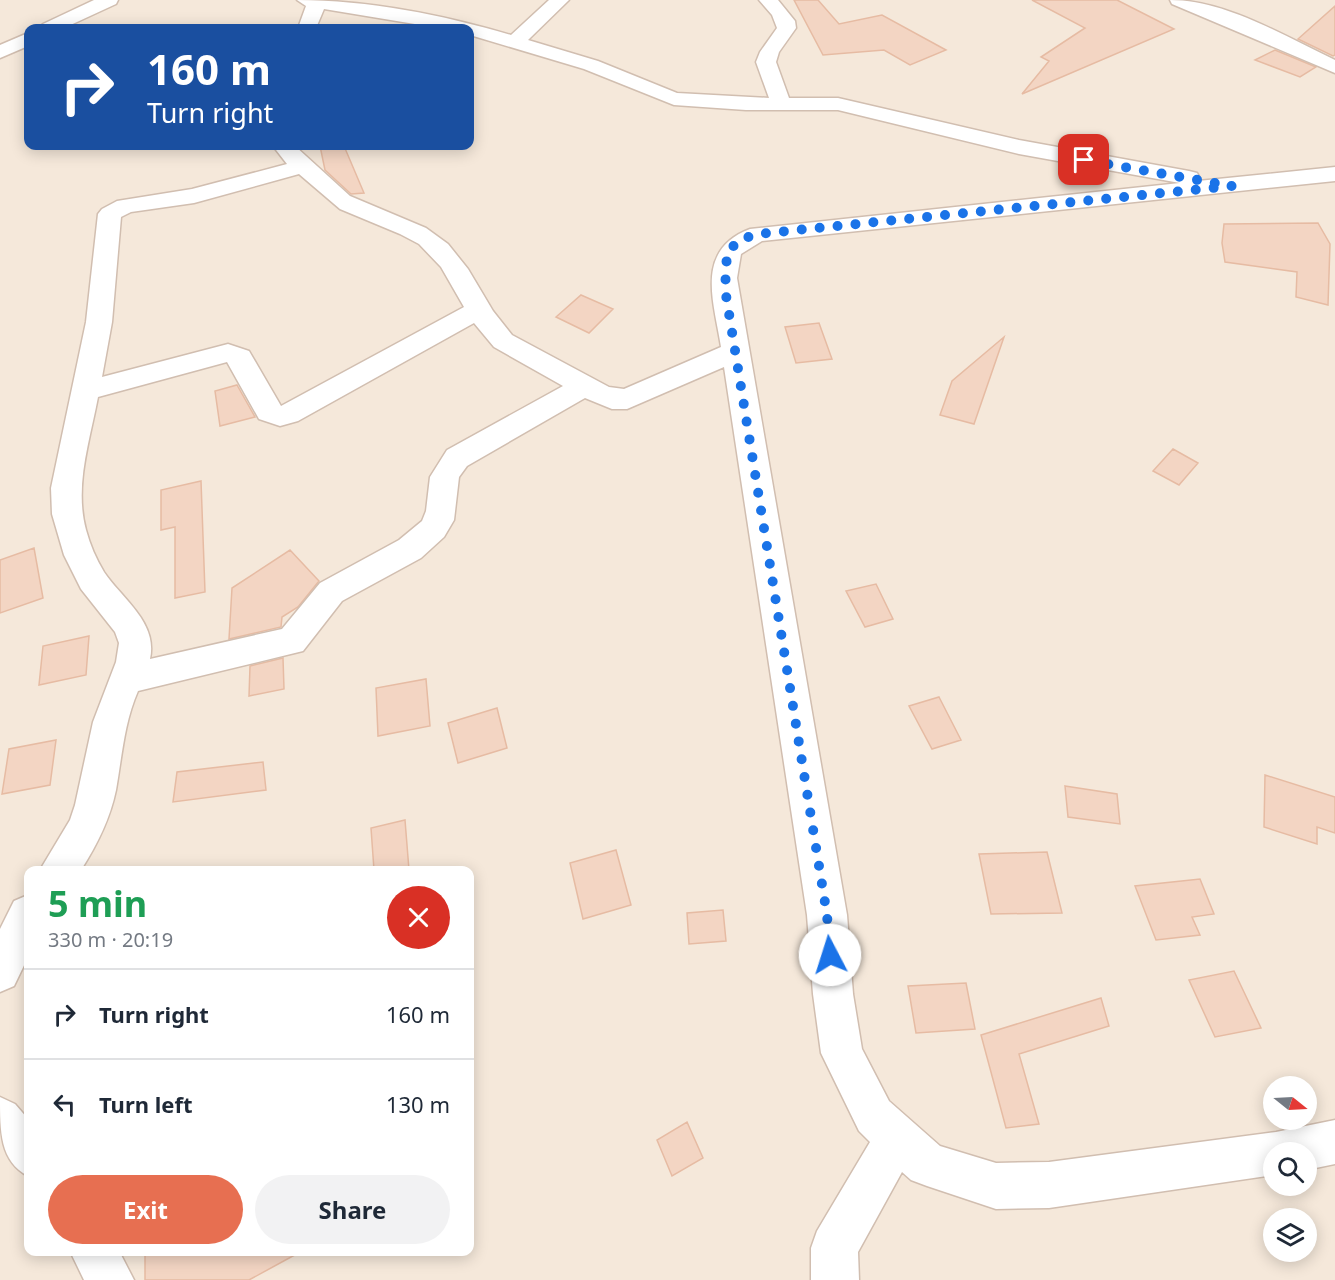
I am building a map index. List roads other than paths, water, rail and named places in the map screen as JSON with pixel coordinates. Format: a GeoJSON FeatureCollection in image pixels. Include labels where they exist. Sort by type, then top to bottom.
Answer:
{"type":"FeatureCollection","features":[{"type":"Feature","properties":{"kind":"street"},"geometry":{"type":"LineString","coordinates":[[58,24],[109,0]]}},
{"type":"Feature","properties":{"kind":"street"},"geometry":{"type":"LineString","coordinates":[[515,42],[560,0]]}},
{"type":"Feature","properties":{"kind":"street"},"geometry":{"type":"LineString","coordinates":[[768,0],[785,18],[787,25],[786,32],[767,56],[766,62],[781,103]]}},
{"type":"Feature","properties":{"kind":"street"},"geometry":{"type":"LineString","coordinates":[[1179,0],[1248,27],[1335,67]]}},
{"type":"Feature","properties":{"kind":"street"},"geometry":{"type":"LineString","coordinates":[[309,24],[315,10],[313,1],[443,24]]}},
{"type":"Feature","properties":{"kind":"street"},"geometry":{"type":"LineString","coordinates":[[474,30],[591,65],[674,99],[704,103],[838,104],[1018,147],[1232,186]]}},
{"type":"Feature","properties":{"kind":"street"},"geometry":{"type":"LineString","coordinates":[[0,52],[24,41]]}},
{"type":"Feature","properties":{"kind":"street"},"geometry":{"type":"LineString","coordinates":[[62,866],[89,822],[99,787],[107,732],[135,646],[132,634],[92,579],[68,519],[65,505],[102,302],[110,214],[125,206],[194,196],[294,156],[324,187],[348,204],[409,227],[442,251],[459,272],[478,310],[492,330],[503,340],[612,399],[627,399],[735,352]]}},
{"type":"Feature","properties":{"kind":"street"},"geometry":{"type":"LineString","coordinates":[[1263,1155],[1049,1185],[996,1186],[927,1164],[874,1116],[842,1053],[833,994],[827,915],[725,289],[725,270],[727,253],[739,240],[758,234],[1335,174]]}},
{"type":"Feature","properties":{"kind":"street"},"geometry":{"type":"LineString","coordinates":[[85,391],[228,353],[240,357],[269,412],[280,416],[288,414],[478,310]]}},
{"type":"Feature","properties":{"kind":"street"},"geometry":{"type":"LineString","coordinates":[[126,679],[291,641],[304,632],[320,604],[331,592],[395,558],[420,542],[433,529],[441,516],[441,482],[446,469],[457,458],[585,386]]}},
{"type":"Feature","properties":{"kind":"street"},"geometry":{"type":"LineString","coordinates":[[0,972],[24,923]]}},
{"type":"Feature","properties":{"kind":"street"},"geometry":{"type":"LineString","coordinates":[[0,1119],[24,1149]]}},
{"type":"Feature","properties":{"kind":"street"},"geometry":{"type":"LineString","coordinates":[[835,1280],[834,1248],[897,1137]]}},
{"type":"Feature","properties":{"kind":"street"},"geometry":{"type":"LineString","coordinates":[[1317,1145],[1335,1142]]}},
{"type":"Feature","properties":{"kind":"street"},"geometry":{"type":"LineString","coordinates":[[96,1256],[110,1280]]}}]}
